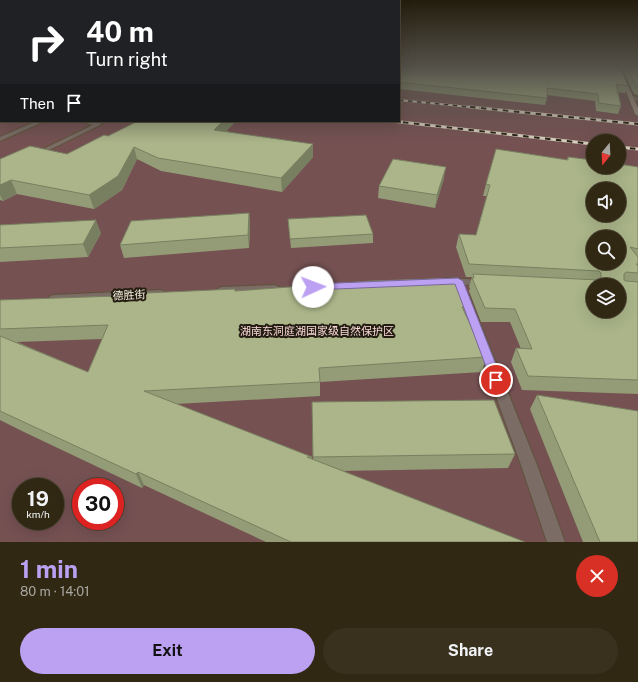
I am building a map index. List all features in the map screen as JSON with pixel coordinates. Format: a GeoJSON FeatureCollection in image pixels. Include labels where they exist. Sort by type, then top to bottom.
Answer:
{"type":"FeatureCollection","features":[{"type":"Feature","properties":{"kind":"main road"},"geometry":{"type":"LineString","coordinates":[[629,92],[638,114]]}},
{"type":"Feature","properties":{"kind":"street"},"geometry":{"type":"LineString","coordinates":[[631,98],[638,99]]}},
{"type":"Feature","properties":{"kind":"street"},"geometry":{"type":"LineString","coordinates":[[0,139],[40,122]]}},
{"type":"Feature","properties":{"kind":"street"},"geometry":{"type":"LineString","coordinates":[[30,157],[99,124],[88,122]]}},
{"type":"Feature","properties":{"kind":"street"},"geometry":{"type":"LineString","coordinates":[[458,281],[529,465],[556,542]]}},
{"type":"Feature","properties":{"kind":"street"},"geometry":{"type":"LineString","coordinates":[[435,282],[458,281],[495,283]]}},
{"type":"Feature","properties":{"kind":"street"},"geometry":{"type":"LineString","coordinates":[[210,291],[289,288]]}},
{"type":"Feature","properties":{"kind":"street","name":"德胜街"},"geometry":{"type":"LineString","coordinates":[[46,299],[170,292]]}},
{"type":"Feature","properties":{"kind":"green space","name":"湖南东洞庭湖国家级自然保护区"},"geometry":{"type":"Polygon","coordinates":[[[400,92],[638,92],[638,542],[0,542],[0,122],[400,122],[400,92]]]}},
{"type":"Feature","properties":{"kind":"building"},"geometry":{"type":"Polygon","coordinates":[[[494,92],[547,92],[547,98],[494,92]]]}},
{"type":"Feature","properties":{"kind":"building"},"geometry":{"type":"Polygon","coordinates":[[[583,92],[618,92],[621,106],[599,103],[598,94],[583,92]]]}},
{"type":"Feature","properties":{"kind":"building"},"geometry":{"type":"Polygon","coordinates":[[[136,122],[222,122],[214,130],[313,144],[281,178],[158,158],[134,147],[118,176],[89,195],[11,180],[0,185],[0,159],[30,146],[67,154],[104,135],[108,136],[136,122]]]}},
{"type":"Feature","properties":{"kind":"building"},"geometry":{"type":"Polygon","coordinates":[[[496,149],[568,160],[568,157],[586,159],[586,174],[626,174],[626,165],[638,167],[638,249],[630,247],[638,257],[638,264],[636,264],[638,266],[638,273],[626,272],[624,274],[624,278],[601,278],[601,273],[599,271],[469,264],[459,234],[476,235],[490,185],[486,184],[496,149]]]}},
{"type":"Feature","properties":{"kind":"building"},"geometry":{"type":"Polygon","coordinates":[[[393,159],[446,167],[437,195],[379,186],[393,159]]]}},
{"type":"Feature","properties":{"kind":"building"},"geometry":{"type":"Polygon","coordinates":[[[249,213],[248,235],[120,245],[131,221],[249,213]]]}},
{"type":"Feature","properties":{"kind":"building"},"geometry":{"type":"Polygon","coordinates":[[[366,215],[373,234],[290,239],[288,219],[366,215]]]}},
{"type":"Feature","properties":{"kind":"building"},"geometry":{"type":"Polygon","coordinates":[[[96,220],[83,244],[0,248],[0,225],[96,220]]]}},
{"type":"Feature","properties":{"kind":"building"},"geometry":{"type":"Polygon","coordinates":[[[473,274],[586,279],[586,318],[626,318],[626,281],[638,282],[638,380],[528,376],[516,348],[532,349],[515,309],[485,308],[472,278],[474,278],[473,274]]]}},
{"type":"Feature","properties":{"kind":"building"},"geometry":{"type":"Polygon","coordinates":[[[458,278],[470,308],[462,307],[486,357],[319,368],[320,382],[144,391],[312,457],[307,457],[525,542],[291,542],[138,472],[136,474],[0,411],[0,336],[88,372],[108,325],[0,329],[0,300],[145,295],[146,293],[235,289],[235,291],[371,281],[458,278]]]}},
{"type":"Feature","properties":{"kind":"building"},"geometry":{"type":"Polygon","coordinates":[[[537,395],[638,411],[638,542],[600,542],[537,395]]]}},
{"type":"Feature","properties":{"kind":"building"},"geometry":{"type":"Polygon","coordinates":[[[494,400],[515,454],[313,457],[312,402],[494,400]]]}},
{"type":"Feature","properties":{"kind":"railway"},"geometry":{"type":"LineString","coordinates":[[400,100],[475,108]]}},
{"type":"Feature","properties":{"kind":"railway"},"geometry":{"type":"LineString","coordinates":[[470,107],[475,108]]}},
{"type":"Feature","properties":{"kind":"railway"},"geometry":{"type":"LineString","coordinates":[[475,108],[480,108]]}},
{"type":"Feature","properties":{"kind":"railway"},"geometry":{"type":"LineString","coordinates":[[475,108],[638,124]]}},
{"type":"Feature","properties":{"kind":"railway"},"geometry":{"type":"LineString","coordinates":[[400,122],[586,143]]}},
{"type":"Feature","properties":{"kind":"railway"},"geometry":{"type":"LineString","coordinates":[[626,148],[638,149]]}},
{"type":"Feature","properties":{"kind":"route"},"geometry":{"type":"LineString","coordinates":[[313,287],[458,281],[496,380]]}}]}
